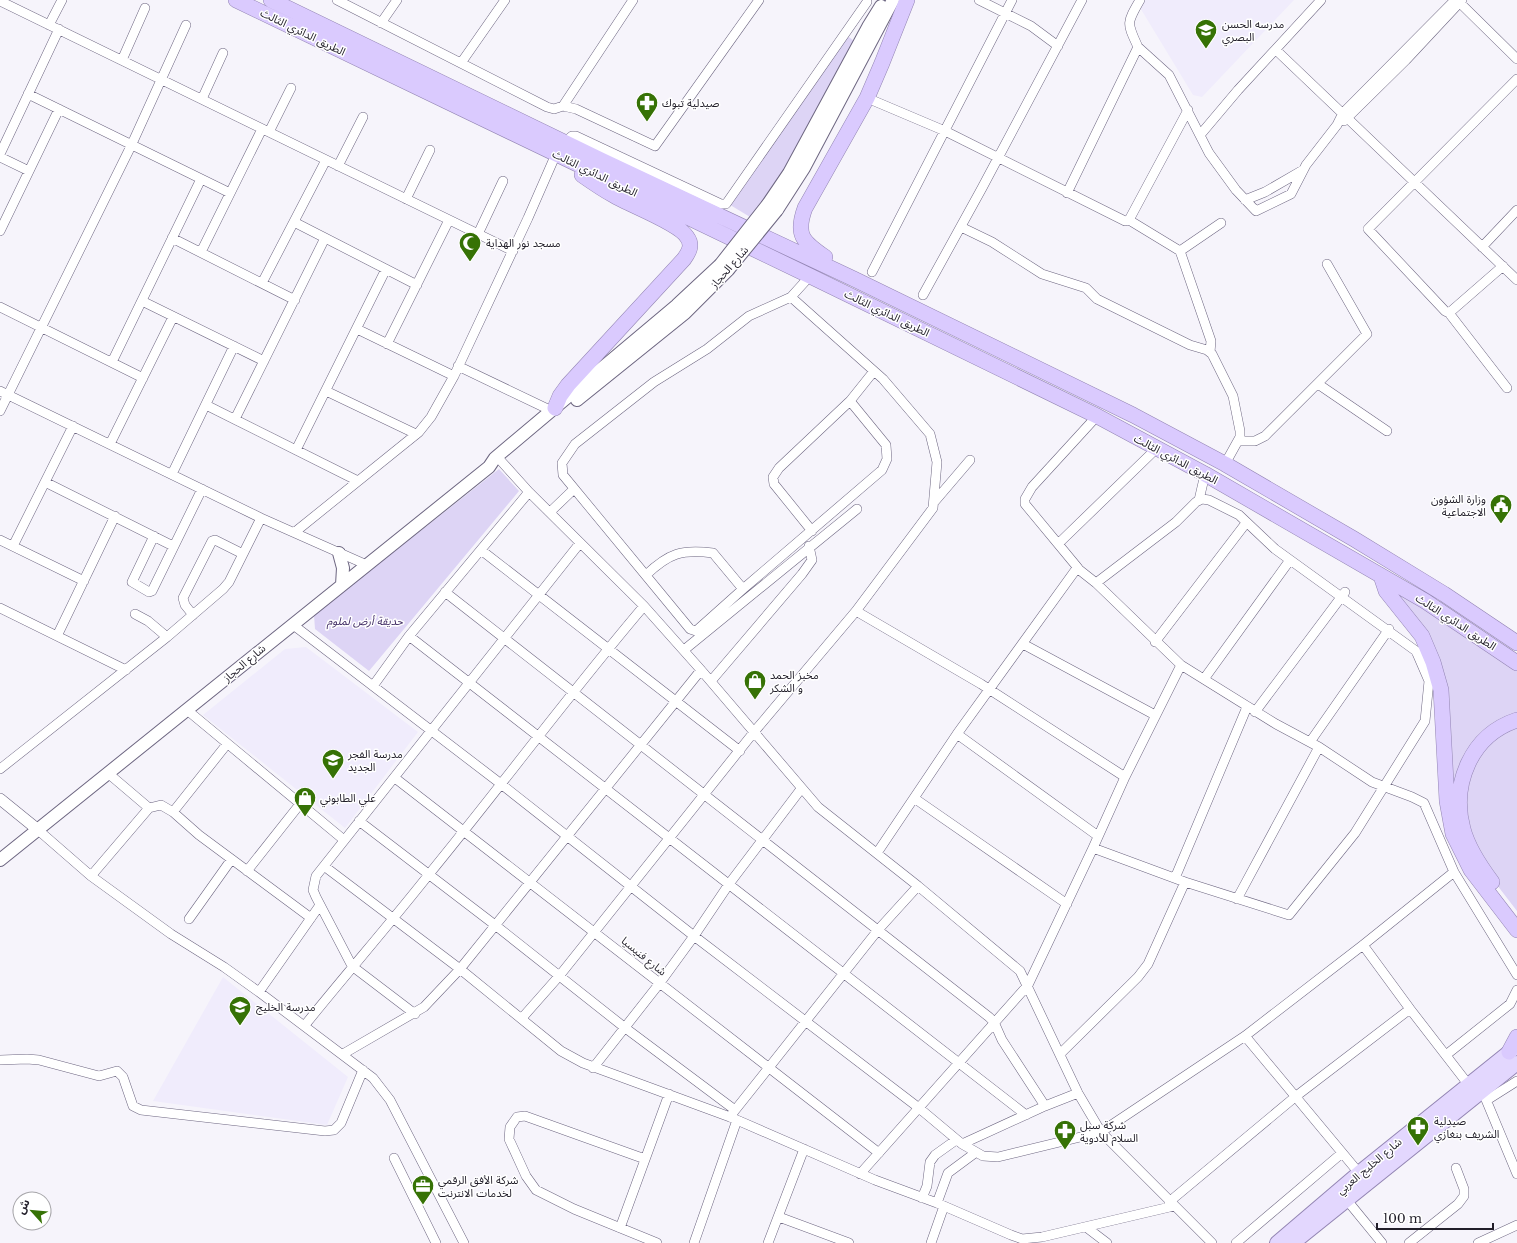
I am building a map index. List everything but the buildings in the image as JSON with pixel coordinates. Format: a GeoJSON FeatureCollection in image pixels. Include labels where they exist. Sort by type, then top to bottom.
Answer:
{"type":"FeatureCollection","features":[{"type":"Feature","properties":{"kind":"highway","name":"الطريق الدائري الثالث"},"geometry":{"type":"LineString","coordinates":[[236,0],[271,6],[560,156],[1097,416],[1205,474],[1381,576],[1442,612],[1517,663]]}},
{"type":"Feature","properties":{"kind":"highway"},"geometry":{"type":"LineString","coordinates":[[854,279],[808,246],[801,234],[800,222],[805,208],[867,98],[882,64],[906,0]]}},
{"type":"Feature","properties":{"kind":"highway","name":"الطريق الدائري الثالث"},"geometry":{"type":"LineString","coordinates":[[331,38],[565,142],[854,279],[1133,415],[1226,464],[1354,538],[1437,590],[1517,643]]}},
{"type":"Feature","properties":{"kind":"highway"},"geometry":{"type":"LineString","coordinates":[[554,410],[560,396],[568,385],[684,259],[689,252],[690,245],[689,239],[679,229],[613,195],[580,173],[560,156]]}},
{"type":"Feature","properties":{"kind":"highway"},"geometry":{"type":"LineString","coordinates":[[1381,576],[1386,592],[1422,636],[1433,662],[1441,690],[1447,801],[1453,834],[1471,870],[1517,930]]}},
{"type":"Feature","properties":{"kind":"highway"},"geometry":{"type":"LineString","coordinates":[[1517,720],[1498,729],[1478,747],[1463,775],[1459,804],[1463,830],[1472,852],[1485,873],[1517,915]]}},
{"type":"Feature","properties":{"kind":"highway"},"geometry":{"type":"LineString","coordinates":[[1514,1053],[1517,1037]]}},
{"type":"Feature","properties":{"kind":"main road","name":"شارع الحجاز"},"geometry":{"type":"LineString","coordinates":[[772,207],[868,27],[885,0]]}},
{"type":"Feature","properties":{"kind":"main road","name":"شارع الحجاز"},"geometry":{"type":"LineString","coordinates":[[0,860],[37,829],[109,774],[292,624],[489,467],[501,462],[684,313],[724,267],[804,168],[893,0]]}},
{"type":"Feature","properties":{"kind":"main road","name":"شارع الحجاز"},"geometry":{"type":"LineString","coordinates":[[489,467],[495,458],[724,267]]}},
{"type":"Feature","properties":{"kind":"main road"},"geometry":{"type":"LineString","coordinates":[[339,553],[343,568],[342,585]]}},
{"type":"Feature","properties":{"kind":"main road","name":"شارع الخليج العربي"},"geometry":{"type":"LineString","coordinates":[[1277,1243],[1359,1173],[1468,1084],[1514,1053]]}},
{"type":"Feature","properties":{"kind":"main road","name":"شارع الخليج العربي"},"geometry":{"type":"LineString","coordinates":[[1293,1243],[1346,1199],[1485,1095],[1514,1053]]}},
{"type":"Feature","properties":{"kind":"street"},"geometry":{"type":"LineString","coordinates":[[49,25],[62,0]]}},
{"type":"Feature","properties":{"kind":"street"},"geometry":{"type":"LineString","coordinates":[[337,0],[547,106],[554,109],[563,106],[584,112],[655,146],[759,0]]}},
{"type":"Feature","properties":{"kind":"street"},"geometry":{"type":"LineString","coordinates":[[381,23],[397,0]]}},
{"type":"Feature","properties":{"kind":"street"},"geometry":{"type":"LineString","coordinates":[[461,63],[505,0]]}},
{"type":"Feature","properties":{"kind":"street"},"geometry":{"type":"LineString","coordinates":[[563,106],[633,0]]}},
{"type":"Feature","properties":{"kind":"street"},"geometry":{"type":"LineString","coordinates":[[979,0],[1006,12],[1031,26],[1058,46]]}},
{"type":"Feature","properties":{"kind":"street"},"geometry":{"type":"LineString","coordinates":[[872,272],[1012,0]]}},
{"type":"Feature","properties":{"kind":"street"},"geometry":{"type":"LineString","coordinates":[[923,295],[1082,0]]}},
{"type":"Feature","properties":{"kind":"street"},"geometry":{"type":"LineString","coordinates":[[1140,0],[1129,21],[1130,30],[1138,47],[1168,73],[1214,159],[1245,200],[1256,211],[1291,194],[1303,170],[1338,125],[1458,1],[1517,58]]}},
{"type":"Feature","properties":{"kind":"street"},"geometry":{"type":"LineString","coordinates":[[1200,135],[1238,90],[1321,0]]}},
{"type":"Feature","properties":{"kind":"street"},"geometry":{"type":"LineString","coordinates":[[0,1],[513,251]]}},
{"type":"Feature","properties":{"kind":"street"},"geometry":{"type":"LineString","coordinates":[[565,142],[572,136],[576,136],[714,201],[721,204],[726,204],[865,1],[879,11]]}},
{"type":"Feature","properties":{"kind":"street"},"geometry":{"type":"LineString","coordinates":[[122,60],[145,8]]}},
{"type":"Feature","properties":{"kind":"street"},"geometry":{"type":"LineString","coordinates":[[0,411],[4,393],[41,327],[131,146],[186,25]]}},
{"type":"Feature","properties":{"kind":"street"},"geometry":{"type":"LineString","coordinates":[[29,171],[0,155],[59,29]]}},
{"type":"Feature","properties":{"kind":"street"},"geometry":{"type":"LineString","coordinates":[[1067,193],[1138,47]]}},
{"type":"Feature","properties":{"kind":"street"},"geometry":{"type":"LineString","coordinates":[[1276,50],[1517,280]]}},
{"type":"Feature","properties":{"kind":"street"},"geometry":{"type":"LineString","coordinates":[[202,99],[223,53]]}},
{"type":"Feature","properties":{"kind":"street"},"geometry":{"type":"LineString","coordinates":[[1507,388],[1449,313],[1445,311],[1368,229],[1517,79]]}},
{"type":"Feature","properties":{"kind":"street"},"geometry":{"type":"LineString","coordinates":[[201,252],[230,193],[291,88]]}},
{"type":"Feature","properties":{"kind":"street"},"geometry":{"type":"LineString","coordinates":[[28,94],[131,146],[230,193]]}},
{"type":"Feature","properties":{"kind":"street"},"geometry":{"type":"LineString","coordinates":[[867,98],[945,131],[1067,193],[1125,221],[1129,220],[1180,250],[1211,341],[1210,352]]}},
{"type":"Feature","properties":{"kind":"street"},"geometry":{"type":"LineString","coordinates":[[0,231],[59,109]]}},
{"type":"Feature","properties":{"kind":"street"},"geometry":{"type":"LineString","coordinates":[[1129,220],[1188,110]]}},
{"type":"Feature","properties":{"kind":"street"},"geometry":{"type":"LineString","coordinates":[[338,166],[363,117]]}},
{"type":"Feature","properties":{"kind":"street"},"geometry":{"type":"LineString","coordinates":[[406,199],[430,150]]}},
{"type":"Feature","properties":{"kind":"street"},"geometry":{"type":"LineString","coordinates":[[296,532],[416,434],[431,417],[454,376],[560,156]]}},
{"type":"Feature","properties":{"kind":"street"},"geometry":{"type":"LineString","coordinates":[[262,283],[326,160]]}},
{"type":"Feature","properties":{"kind":"street"},"geometry":{"type":"LineString","coordinates":[[1245,200],[1265,192],[1303,170]]}},
{"type":"Feature","properties":{"kind":"street"},"geometry":{"type":"LineString","coordinates":[[112,362],[201,180]]}},
{"type":"Feature","properties":{"kind":"street"},"geometry":{"type":"LineString","coordinates":[[478,234],[503,181]]}},
{"type":"Feature","properties":{"kind":"street"},"geometry":{"type":"LineString","coordinates":[[1482,247],[1517,210]]}},
{"type":"Feature","properties":{"kind":"street"},"geometry":{"type":"LineString","coordinates":[[387,344],[449,220]]}},
{"type":"Feature","properties":{"kind":"street"},"geometry":{"type":"LineString","coordinates":[[294,222],[416,284]]}},
{"type":"Feature","properties":{"kind":"street"},"geometry":{"type":"LineString","coordinates":[[1180,250],[1221,223]]}},
{"type":"Feature","properties":{"kind":"street"},"geometry":{"type":"LineString","coordinates":[[961,227],[992,242],[1042,274],[1086,288],[1097,299],[1195,347],[1210,352],[1216,360],[1233,396],[1240,431],[1238,441],[1226,464]]}},
{"type":"Feature","properties":{"kind":"street"},"geometry":{"type":"LineString","coordinates":[[172,238],[295,300]]}},
{"type":"Feature","properties":{"kind":"street"},"geometry":{"type":"LineString","coordinates":[[235,419],[325,238]]}},
{"type":"Feature","properties":{"kind":"street"},"geometry":{"type":"LineString","coordinates":[[1238,441],[1255,441],[1265,436],[1365,337],[1367,332],[1327,264]]}},
{"type":"Feature","properties":{"kind":"street"},"geometry":{"type":"LineString","coordinates":[[1449,313],[1503,266]]}},
{"type":"Feature","properties":{"kind":"street"},"geometry":{"type":"LineString","coordinates":[[296,450],[386,269]]}},
{"type":"Feature","properties":{"kind":"street"},"geometry":{"type":"LineString","coordinates":[[810,276],[791,297],[749,316],[707,349],[654,382],[575,444],[562,463],[563,475],[690,629],[696,631],[882,470],[887,459],[886,445],[850,402]]}},
{"type":"Feature","properties":{"kind":"street"},"geometry":{"type":"LineString","coordinates":[[522,1018],[560,975],[754,732],[856,611],[931,512],[935,501],[937,462],[930,434],[883,379],[791,297]]}},
{"type":"Feature","properties":{"kind":"street"},"geometry":{"type":"LineString","coordinates":[[142,301],[264,361]]}},
{"type":"Feature","properties":{"kind":"street"},"geometry":{"type":"LineString","coordinates":[[0,307],[143,378]]}},
{"type":"Feature","properties":{"kind":"street"},"geometry":{"type":"LineString","coordinates":[[110,444],[173,317]]}},
{"type":"Feature","properties":{"kind":"street"},"geometry":{"type":"LineString","coordinates":[[357,329],[454,376]]}},
{"type":"Feature","properties":{"kind":"street"},"geometry":{"type":"LineString","coordinates":[[1195,347],[1211,341]]}},
{"type":"Feature","properties":{"kind":"street"},"geometry":{"type":"LineString","coordinates":[[172,474],[234,346]]}},
{"type":"Feature","properties":{"kind":"street"},"geometry":{"type":"LineString","coordinates":[[458,366],[554,410]]}},
{"type":"Feature","properties":{"kind":"street"},"geometry":{"type":"LineString","coordinates":[[812,531],[774,484],[773,477],[779,468],[850,402],[874,371]]}},
{"type":"Feature","properties":{"kind":"street"},"geometry":{"type":"LineString","coordinates":[[1318,384],[1387,431]]}},
{"type":"Feature","properties":{"kind":"street"},"geometry":{"type":"LineString","coordinates":[[326,391],[416,434]]}},
{"type":"Feature","properties":{"kind":"street"},"geometry":{"type":"LineString","coordinates":[[4,393],[261,518],[367,564]]}},
{"type":"Feature","properties":{"kind":"street"},"geometry":{"type":"LineString","coordinates":[[206,405],[358,481]]}},
{"type":"Feature","properties":{"kind":"street"},"geometry":{"type":"LineString","coordinates":[[1097,416],[1032,486],[1025,499],[1025,504],[1059,543],[1078,568],[1096,583],[1181,666],[1204,679],[1246,707],[1319,747],[1369,780],[1424,803],[1454,872],[1517,975]]}},
{"type":"Feature","properties":{"kind":"street"},"geometry":{"type":"LineString","coordinates":[[13,546],[73,426]]}},
{"type":"Feature","properties":{"kind":"street"},"geometry":{"type":"LineString","coordinates":[[1059,543],[1157,448]]}},
{"type":"Feature","properties":{"kind":"street"},"geometry":{"type":"LineString","coordinates":[[935,501],[970,460]]}},
{"type":"Feature","properties":{"kind":"street"},"geometry":{"type":"LineString","coordinates":[[501,462],[529,492],[644,606],[711,681],[801,789],[818,807],[878,853],[1015,965],[1028,985],[1078,1093],[1101,1132],[1171,1204],[1212,1243]]}},
{"type":"Feature","properties":{"kind":"street"},"geometry":{"type":"LineString","coordinates":[[1096,583],[1176,522],[1198,500],[1205,474]]}},
{"type":"Feature","properties":{"kind":"street"},"geometry":{"type":"LineString","coordinates":[[45,482],[174,546]]}},
{"type":"Feature","properties":{"kind":"street"},"geometry":{"type":"LineString","coordinates":[[154,536],[132,582],[148,592],[152,591],[202,489]]}},
{"type":"Feature","properties":{"kind":"street"},"geometry":{"type":"LineString","coordinates":[[550,512],[574,489]]}},
{"type":"Feature","properties":{"kind":"street"},"geometry":{"type":"LineString","coordinates":[[373,686],[409,636],[529,492]]}},
{"type":"Feature","properties":{"kind":"street"},"geometry":{"type":"LineString","coordinates":[[1239,515],[1247,498]]}},
{"type":"Feature","properties":{"kind":"street"},"geometry":{"type":"LineString","coordinates":[[1093,848],[1185,882],[1289,915],[1355,833],[1425,721],[1429,685],[1416,650],[1343,594],[1290,560],[1262,538],[1239,515],[1214,502],[1205,499],[1198,500]]}},
{"type":"Feature","properties":{"kind":"street"},"geometry":{"type":"LineString","coordinates":[[684,650],[857,508]]}},
{"type":"Feature","properties":{"kind":"street"},"geometry":{"type":"LineString","coordinates":[[57,636],[115,516]]}},
{"type":"Feature","properties":{"kind":"street"},"geometry":{"type":"LineString","coordinates":[[0,769],[167,637],[223,589],[229,582],[261,518]]}},
{"type":"Feature","properties":{"kind":"street"},"geometry":{"type":"LineString","coordinates":[[1155,642],[1246,523]]}},
{"type":"Feature","properties":{"kind":"street"},"geometry":{"type":"LineString","coordinates":[[0,540],[84,582]]}},
{"type":"Feature","properties":{"kind":"street"},"geometry":{"type":"LineString","coordinates":[[193,615],[183,601],[212,541],[215,540],[243,554]]}},
{"type":"Feature","properties":{"kind":"street"},"geometry":{"type":"LineString","coordinates":[[415,1014],[352,966],[313,890],[316,876],[395,778],[538,594],[580,543]]}},
{"type":"Feature","properties":{"kind":"street"},"geometry":{"type":"LineString","coordinates":[[711,681],[802,574],[812,560],[809,546]]}},
{"type":"Feature","properties":{"kind":"street"},"geometry":{"type":"LineString","coordinates":[[481,550],[740,750]]}},
{"type":"Feature","properties":{"kind":"street"},"geometry":{"type":"LineString","coordinates":[[646,575],[661,561],[685,551],[713,553],[743,589]]}},
{"type":"Feature","properties":{"kind":"street"},"geometry":{"type":"LineString","coordinates":[[1204,679],[1290,560]]}},
{"type":"Feature","properties":{"kind":"street"},"geometry":{"type":"LineString","coordinates":[[878,853],[957,734],[1023,644],[1076,568],[1078,568]]}},
{"type":"Feature","properties":{"kind":"street"},"geometry":{"type":"LineString","coordinates":[[445,592],[503,639],[641,744],[704,796],[763,840],[994,1022],[1002,1040],[1045,1106]]}},
{"type":"Feature","properties":{"kind":"street"},"geometry":{"type":"LineString","coordinates":[[1255,712],[1343,594]]}},
{"type":"Feature","properties":{"kind":"street"},"geometry":{"type":"LineString","coordinates":[[305,1025],[352,966],[430,874],[538,735],[644,606]]}},
{"type":"Feature","properties":{"kind":"street"},"geometry":{"type":"LineString","coordinates":[[0,608],[126,670]]}},
{"type":"Feature","properties":{"kind":"street"},"geometry":{"type":"LineString","coordinates":[[856,611],[990,690],[1125,777]]}},
{"type":"Feature","properties":{"kind":"street"},"geometry":{"type":"LineString","coordinates":[[135,614],[148,621],[167,637]]}},
{"type":"Feature","properties":{"kind":"street"},"geometry":{"type":"LineString","coordinates":[[292,624],[432,730],[694,936],[919,1108],[959,1142],[975,1153],[990,1157],[998,1157],[1101,1132],[1246,1036],[1454,872]]}},
{"type":"Feature","properties":{"kind":"street"},"geometry":{"type":"LineString","coordinates":[[1310,742],[1389,629]]}},
{"type":"Feature","properties":{"kind":"street"},"geometry":{"type":"LineString","coordinates":[[409,636],[844,973],[958,1064],[1026,1115]]}},
{"type":"Feature","properties":{"kind":"street"},"geometry":{"type":"LineString","coordinates":[[1023,644],[1155,714]]}},
{"type":"Feature","properties":{"kind":"street"},"geometry":{"type":"LineString","coordinates":[[860,1174],[1028,985],[1155,714],[1181,666]]}},
{"type":"Feature","properties":{"kind":"street"},"geometry":{"type":"LineString","coordinates":[[343,1054],[415,1014],[438,994],[460,969],[701,670]]}},
{"type":"Feature","properties":{"kind":"street"},"geometry":{"type":"LineString","coordinates":[[1175,878],[1246,707]]}},
{"type":"Feature","properties":{"kind":"street"},"geometry":{"type":"LineString","coordinates":[[187,710],[344,840]]}},
{"type":"Feature","properties":{"kind":"street"},"geometry":{"type":"LineString","coordinates":[[957,734],[1098,836]]}},
{"type":"Feature","properties":{"kind":"street"},"geometry":{"type":"LineString","coordinates":[[173,812],[227,744]]}},
{"type":"Feature","properties":{"kind":"street"},"geometry":{"type":"LineString","coordinates":[[1237,899],[1319,747]]}},
{"type":"Feature","properties":{"kind":"street"},"geometry":{"type":"LineString","coordinates":[[109,774],[149,808]]}},
{"type":"Feature","properties":{"kind":"street","name":"شارع فنيسيا"},"geometry":{"type":"LineString","coordinates":[[395,778],[879,1153]]}},
{"type":"Feature","properties":{"kind":"street"},"geometry":{"type":"LineString","coordinates":[[593,1068],[659,984],[729,884],[801,789]]}},
{"type":"Feature","properties":{"kind":"street"},"geometry":{"type":"LineString","coordinates":[[914,798],[1067,904]]}},
{"type":"Feature","properties":{"kind":"street"},"geometry":{"type":"LineString","coordinates":[[0,799],[91,876],[171,934],[224,967],[305,1025],[363,1070],[383,1089],[464,1243]]}},
{"type":"Feature","properties":{"kind":"street"},"geometry":{"type":"LineString","coordinates":[[247,871],[300,804]]}},
{"type":"Feature","properties":{"kind":"street"},"geometry":{"type":"LineString","coordinates":[[91,876],[149,808],[161,805],[173,812],[198,835],[231,860],[311,918]]}},
{"type":"Feature","properties":{"kind":"street"},"geometry":{"type":"LineString","coordinates":[[359,821],[560,975],[734,1116]]}},
{"type":"Feature","properties":{"kind":"street"},"geometry":{"type":"LineString","coordinates":[[189,919],[231,860]]}},
{"type":"Feature","properties":{"kind":"street"},"geometry":{"type":"LineString","coordinates":[[324,866],[460,969],[561,1050],[593,1068],[734,1116],[860,1174],[941,1205],[1010,1239],[1032,1239],[1086,1227],[1171,1204],[1295,1097],[1410,1009]]}},
{"type":"Feature","properties":{"kind":"street"},"geometry":{"type":"LineString","coordinates":[[1060,1054],[1128,989],[1143,970],[1185,882]]}},
{"type":"Feature","properties":{"kind":"street"},"geometry":{"type":"LineString","coordinates":[[694,1243],[734,1116],[769,1067],[878,930],[918,886]]}},
{"type":"Feature","properties":{"kind":"street"},"geometry":{"type":"LineString","coordinates":[[259,992],[320,906]]}},
{"type":"Feature","properties":{"kind":"street"},"geometry":{"type":"LineString","coordinates":[[1363,945],[1468,1084]]}},
{"type":"Feature","properties":{"kind":"street"},"geometry":{"type":"LineString","coordinates":[[1446,1055],[1510,1004],[1517,990]]}},
{"type":"Feature","properties":{"kind":"street"},"geometry":{"type":"LineString","coordinates":[[1246,1036],[1359,1173]]}},
{"type":"Feature","properties":{"kind":"street"},"geometry":{"type":"LineString","coordinates":[[0,1060],[39,1060],[99,1076],[117,1071],[123,1077],[133,1106],[141,1110],[325,1131],[334,1130],[341,1123],[363,1070]]}},
{"type":"Feature","properties":{"kind":"street"},"geometry":{"type":"LineString","coordinates":[[1517,1081],[1485,1095],[1517,1174]]}},
{"type":"Feature","properties":{"kind":"street"},"geometry":{"type":"LineString","coordinates":[[922,1198],[927,1186],[930,1162],[935,1155],[959,1142],[1078,1093]]}},
{"type":"Feature","properties":{"kind":"street"},"geometry":{"type":"LineString","coordinates":[[620,1228],[669,1094]]}},
{"type":"Feature","properties":{"kind":"street"},"geometry":{"type":"LineString","coordinates":[[645,1159],[525,1116],[517,1117],[510,1127],[509,1139],[526,1176],[536,1190],[574,1209],[656,1243]]}},
{"type":"Feature","properties":{"kind":"street"},"geometry":{"type":"LineString","coordinates":[[768,1243],[804,1149]]}},
{"type":"Feature","properties":{"kind":"street"},"geometry":{"type":"LineString","coordinates":[[931,1243],[948,1173],[975,1153]]}},
{"type":"Feature","properties":{"kind":"street"},"geometry":{"type":"LineString","coordinates":[[1236,1243],[1342,1153]]}},
{"type":"Feature","properties":{"kind":"street"},"geometry":{"type":"LineString","coordinates":[[394,1158],[436,1243]]}},
{"type":"Feature","properties":{"kind":"street"},"geometry":{"type":"LineString","coordinates":[[1409,1243],[1458,1204],[1464,1196],[1464,1189],[1456,1168]]}},
{"type":"Feature","properties":{"kind":"street"},"geometry":{"type":"LineString","coordinates":[[1346,1199],[1382,1243]]}},
{"type":"Feature","properties":{"kind":"street"},"geometry":{"type":"LineString","coordinates":[[779,1217],[849,1243]]}},
{"type":"Feature","properties":{"kind":"street"},"geometry":{"type":"LineString","coordinates":[[1478,1243],[1517,1225]]}},
{"type":"Feature","properties":{"kind":"street"},"geometry":{"type":"LineString","coordinates":[[1086,1227],[1107,1243]]}},
{"type":"Feature","properties":{"kind":"shaded area","name":"مدرسه الحسن البصري"},"geometry":{"type":"Polygon","coordinates":[[[1143,0],[1294,0],[1202,97],[1193,95],[1139,6],[1143,0]]]}},
{"type":"Feature","properties":{"kind":"shaded area","name":"مدرسة الفجر الجديد"},"geometry":{"type":"Polygon","coordinates":[[[306,647],[418,732],[345,828],[203,715],[285,649],[306,647]]]}},
{"type":"Feature","properties":{"kind":"shaded area","name":"مدرسة الخليج"},"geometry":{"type":"Polygon","coordinates":[[[223,977],[348,1077],[327,1125],[153,1101],[223,977]]]}},
{"type":"Feature","properties":{"kind":"green space"},"geometry":{"type":"Polygon","coordinates":[[[845,34],[858,44],[755,220],[727,203],[845,34]]]}},
{"type":"Feature","properties":{"kind":"green space","name":"حديقة أرض لملوم"},"geometry":{"type":"Polygon","coordinates":[[[499,469],[519,491],[369,671],[315,629],[314,615],[499,469]]]}},
{"type":"Feature","properties":{"kind":"green space"},"geometry":{"type":"Polygon","coordinates":[[[1383,579],[1517,666],[1517,719],[1502,723],[1448,797],[1437,668],[1383,579]]]}},
{"type":"Feature","properties":{"kind":"green space"},"geometry":{"type":"Polygon","coordinates":[[[1517,723],[1517,911],[1487,872],[1463,821],[1470,763],[1506,726],[1517,723]]]}},
{"type":"Feature","properties":{"kind":"place","name":"مدرسه الحسن البصري"},"geometry":{"type":"Point","coordinates":[1206,50]}},
{"type":"Feature","properties":{"kind":"place","name":"صيدلية تبوك"},"geometry":{"type":"Point","coordinates":[647,122]}},
{"type":"Feature","properties":{"kind":"place","name":"مسجد نور الهداية"},"geometry":{"type":"Point","coordinates":[470,262]}},
{"type":"Feature","properties":{"kind":"place","name":"وزارة الشؤون الاجتماعية"},"geometry":{"type":"Point","coordinates":[1501,524]}},
{"type":"Feature","properties":{"kind":"place","name":"مخبز الحمد و الشكر"},"geometry":{"type":"Point","coordinates":[755,700]}},
{"type":"Feature","properties":{"kind":"place","name":"مدرسة الفجر الجديد"},"geometry":{"type":"Point","coordinates":[333,780]}},
{"type":"Feature","properties":{"kind":"place","name":"علي الطابوني"},"geometry":{"type":"Point","coordinates":[305,818]}},
{"type":"Feature","properties":{"kind":"place","name":"مدرسة الخليج"},"geometry":{"type":"Point","coordinates":[240,1026]}},
{"type":"Feature","properties":{"kind":"place","name":"صيدلية الشريف بنغازي"},"geometry":{"type":"Point","coordinates":[1418,1146]}},
{"type":"Feature","properties":{"kind":"place","name":"شركة سبل السلام للأدوية"},"geometry":{"type":"Point","coordinates":[1065,1150]}},
{"type":"Feature","properties":{"kind":"place","name":"شركة الأفق الرقمي لخدمات الانترنت"},"geometry":{"type":"Point","coordinates":[423,1206]}}]}
